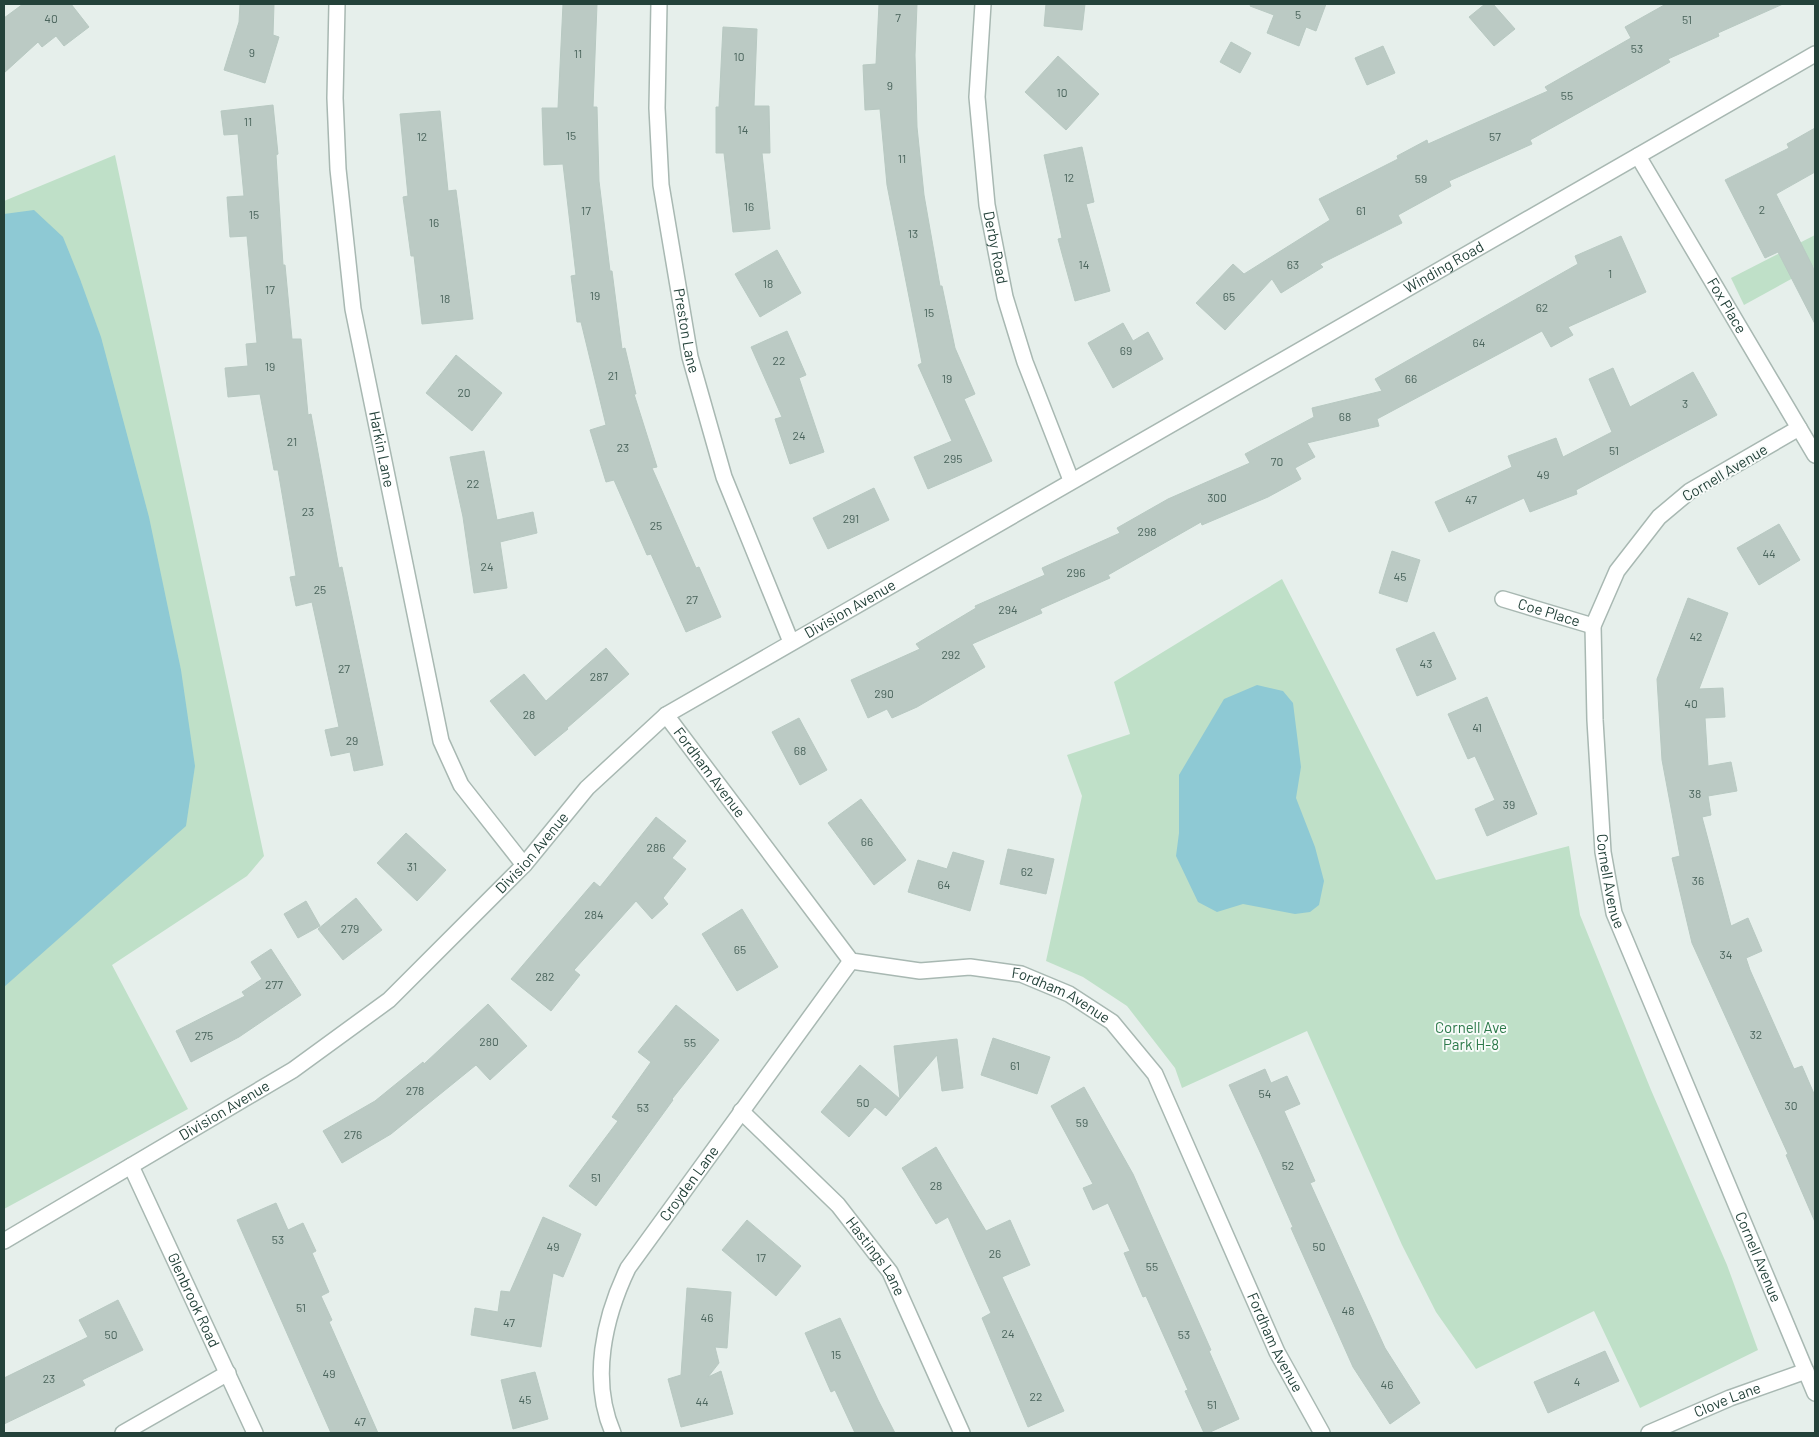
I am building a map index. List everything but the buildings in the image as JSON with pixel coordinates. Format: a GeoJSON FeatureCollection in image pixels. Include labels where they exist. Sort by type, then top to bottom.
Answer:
{"type":"FeatureCollection","features":[{"type":"Feature","properties":{"kind":"street","name":"Harkin Lane"},"geometry":{"type":"LineString","coordinates":[[337,4],[335,98],[338,169],[353,309],[441,742],[461,785],[524,865]]}},
{"type":"Feature","properties":{"kind":"street","name":"Preston Lane"},"geometry":{"type":"LineString","coordinates":[[659,4],[657,108],[661,185],[690,357],[724,477],[790,642]]}},
{"type":"Feature","properties":{"kind":"street","name":"Derby Road"},"geometry":{"type":"LineString","coordinates":[[983,4],[977,97],[987,205],[1005,298],[1025,362],[1072,480]]}},
{"type":"Feature","properties":{"kind":"street","name":"Winding Road"},"geometry":{"type":"LineString","coordinates":[[1072,480],[1815,54]]}},
{"type":"Feature","properties":{"kind":"street","name":"Fox Place"},"geometry":{"type":"LineString","coordinates":[[1638,156],[1815,456]]}},
{"type":"Feature","properties":{"kind":"street","name":"Cornell Avenue"},"geometry":{"type":"LineString","coordinates":[[1799,428],[1690,491],[1659,517],[1617,571],[1593,626],[1595,720],[1603,852],[1614,913],[1815,1392]]}},
{"type":"Feature","properties":{"kind":"street","name":"Division Avenue"},"geometry":{"type":"LineString","coordinates":[[4,1241],[293,1070],[389,1000],[524,865],[587,788],[666,715],[1072,480]]}},
{"type":"Feature","properties":{"kind":"street","name":"Coe Place"},"geometry":{"type":"LineString","coordinates":[[1503,599],[1593,626]]}},
{"type":"Feature","properties":{"kind":"street","name":"Fordham Avenue"},"geometry":{"type":"LineString","coordinates":[[666,715],[851,961],[920,971],[970,967],[1021,974],[1069,994],[1112,1022],[1155,1074],[1277,1352],[1322,1433]]}},
{"type":"Feature","properties":{"kind":"street","name":"Croyden Lane"},"geometry":{"type":"LineString","coordinates":[[613,1433],[607,1419],[601,1383],[603,1343],[615,1294],[628,1268],[851,961]]}},
{"type":"Feature","properties":{"kind":"street","name":"Hastings Lane"},"geometry":{"type":"LineString","coordinates":[[741,1111],[838,1205],[890,1272],[962,1433]]}},
{"type":"Feature","properties":{"kind":"street","name":"Glenbrook Road"},"geometry":{"type":"LineString","coordinates":[[131,1166],[255,1433]]}},
{"type":"Feature","properties":{"kind":"street","name":"Clove Lane"},"geometry":{"type":"LineString","coordinates":[[1649,1433],[1730,1398],[1806,1372]]}},
{"type":"Feature","properties":{"kind":"street"},"geometry":{"type":"LineString","coordinates":[[123,1433],[228,1373]]}},
{"type":"Feature","properties":{"kind":"green space"},"geometry":{"type":"Polygon","coordinates":[[[115,155],[264,856],[247,876],[112,965],[188,1109],[4,1209],[4,201],[115,155]]]}},
{"type":"Feature","properties":{"kind":"green space"},"geometry":{"type":"Polygon","coordinates":[[[1815,235],[1815,266],[1744,305],[1731,278],[1815,235]]]}},
{"type":"Feature","properties":{"kind":"green space","name":"Cornell Ave Park H-8"},"geometry":{"type":"Polygon","coordinates":[[[1282,579],[1436,880],[1569,846],[1580,915],[1651,1090],[1727,1265],[1758,1350],[1640,1408],[1594,1311],[1476,1369],[1436,1312],[1402,1245],[1307,1031],[1182,1088],[1175,1068],[1127,1006],[1083,977],[1046,961],[1082,796],[1067,755],[1130,734],[1114,682],[1282,579]]]}},
{"type":"Feature","properties":{"kind":"water"},"geometry":{"type":"Polygon","coordinates":[[[34,210],[63,237],[101,337],[149,517],[181,670],[195,766],[186,826],[4,987],[4,214],[34,210]]]}},
{"type":"Feature","properties":{"kind":"water"},"geometry":{"type":"Polygon","coordinates":[[[1257,685],[1283,691],[1293,703],[1301,767],[1296,798],[1315,847],[1324,881],[1319,905],[1310,912],[1295,914],[1243,904],[1217,912],[1198,902],[1176,856],[1179,833],[1179,775],[1224,699],[1257,685]]]}}]}
